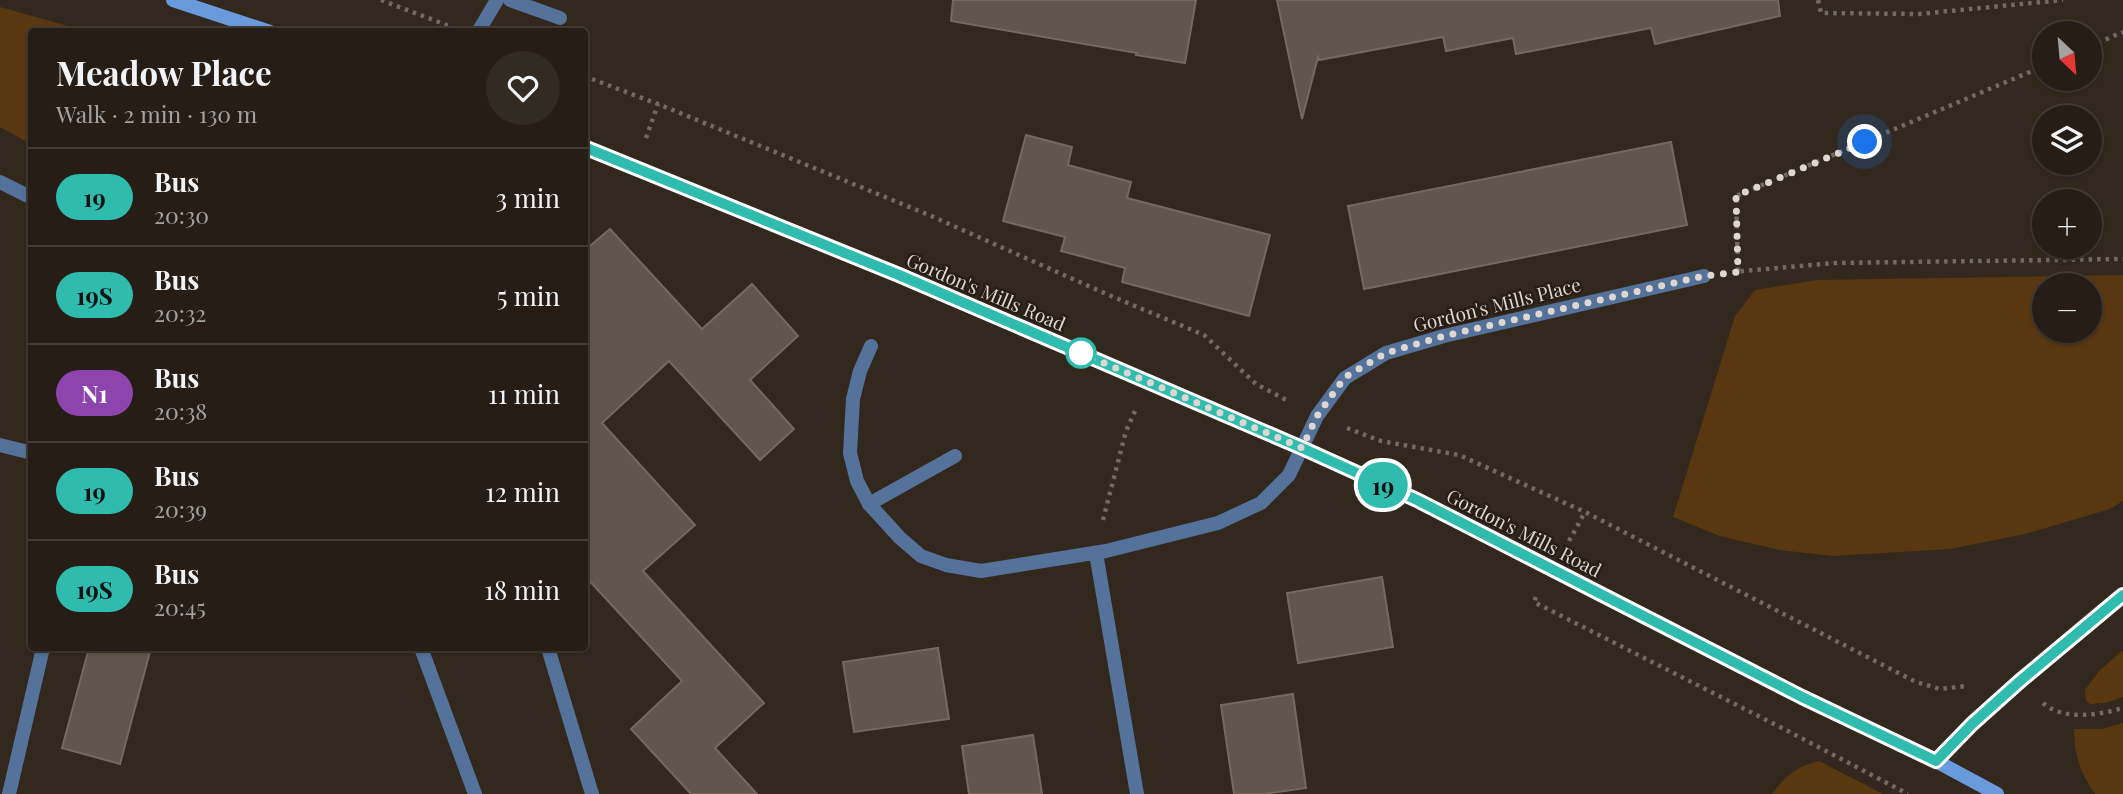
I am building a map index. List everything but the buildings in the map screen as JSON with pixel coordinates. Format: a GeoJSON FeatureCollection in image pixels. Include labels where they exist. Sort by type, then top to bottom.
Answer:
{"type":"FeatureCollection","features":[{"type":"Feature","properties":{"kind":"main road"},"geometry":{"type":"LineString","coordinates":[[173,0],[258,28]]}},
{"type":"Feature","properties":{"kind":"main road","name":"Gordon's Mills Road"},"geometry":{"type":"LineString","coordinates":[[588,148],[887,270],[1417,500],[1997,794]]}},
{"type":"Feature","properties":{"kind":"street"},"geometry":{"type":"LineString","coordinates":[[480,28],[497,0]]}},
{"type":"Feature","properties":{"kind":"street"},"geometry":{"type":"LineString","coordinates":[[510,0],[560,18]]}},
{"type":"Feature","properties":{"kind":"street"},"geometry":{"type":"LineString","coordinates":[[0,182],[28,196]]}},
{"type":"Feature","properties":{"kind":"street","name":"Gordon's Mills Place"},"geometry":{"type":"LineString","coordinates":[[871,346],[860,371],[853,399],[850,453],[857,481],[869,503],[900,538],[921,556],[946,565],[981,571],[1101,552],[1218,523],[1261,503],[1289,475],[1317,416],[1345,377],[1386,353],[1444,336],[1704,276]]}},
{"type":"Feature","properties":{"kind":"street"},"geometry":{"type":"LineString","coordinates":[[0,444],[28,452]]}},
{"type":"Feature","properties":{"kind":"street"},"geometry":{"type":"LineString","coordinates":[[869,503],[955,456]]}},
{"type":"Feature","properties":{"kind":"street"},"geometry":{"type":"LineString","coordinates":[[1101,552],[1137,794]]}},
{"type":"Feature","properties":{"kind":"street"},"geometry":{"type":"LineString","coordinates":[[1936,761],[2020,681],[2123,595]]}},
{"type":"Feature","properties":{"kind":"street"},"geometry":{"type":"LineString","coordinates":[[9,794],[42,651]]}},
{"type":"Feature","properties":{"kind":"street"},"geometry":{"type":"LineString","coordinates":[[422,651],[475,794]]}},
{"type":"Feature","properties":{"kind":"street"},"geometry":{"type":"LineString","coordinates":[[549,651],[592,794]]}},
{"type":"Feature","properties":{"kind":"path"},"geometry":{"type":"LineString","coordinates":[[381,0],[452,27]]}},
{"type":"Feature","properties":{"kind":"path"},"geometry":{"type":"LineString","coordinates":[[1818,0],[1821,13],[1919,14],[2063,0]]}},
{"type":"Feature","properties":{"kind":"path"},"geometry":{"type":"LineString","coordinates":[[2102,41],[2123,32]]}},
{"type":"Feature","properties":{"kind":"path"},"geometry":{"type":"LineString","coordinates":[[1738,272],[1736,196],[2032,71]]}},
{"type":"Feature","properties":{"kind":"path"},"geometry":{"type":"LineString","coordinates":[[1704,276],[1834,263],[2123,259]]}},
{"type":"Feature","properties":{"kind":"path"},"geometry":{"type":"LineString","coordinates":[[1101,552],[1101,524],[1126,431],[1148,382]]}},
{"type":"Feature","properties":{"kind":"path"},"geometry":{"type":"LineString","coordinates":[[1534,602],[1908,794]]}},
{"type":"Feature","properties":{"kind":"path"},"geometry":{"type":"LineString","coordinates":[[2020,681],[2047,707],[2075,715],[2099,715],[2123,708]]}},
{"type":"Feature","properties":{"kind":"shaded area"},"geometry":{"type":"Polygon","coordinates":[[[0,7],[75,28],[28,28],[28,142],[0,127],[0,7]]]}},
{"type":"Feature","properties":{"kind":"shaded area"},"geometry":{"type":"Polygon","coordinates":[[[2102,275],[2123,275],[2123,501],[2110,509],[2025,534],[1950,549],[1833,556],[1779,550],[1720,536],[1673,517],[1735,316],[1755,290],[1817,280],[2032,276],[2032,343],[2102,343],[2102,275]]]}},
{"type":"Feature","properties":{"kind":"shaded area"},"geometry":{"type":"Polygon","coordinates":[[[2123,650],[2123,697],[2105,703],[2090,704],[2086,700],[2085,690],[2099,671],[2123,650]]]}},
{"type":"Feature","properties":{"kind":"shaded area"},"geometry":{"type":"Polygon","coordinates":[[[2123,723],[2123,794],[2095,794],[2079,763],[2074,729],[2101,729],[2123,723]]]}},
{"type":"Feature","properties":{"kind":"shaded area"},"geometry":{"type":"Polygon","coordinates":[[[1819,761],[1883,794],[1772,794],[1792,773],[1819,761]]]}},
{"type":"Feature","properties":{"kind":"bus line","name":"19"},"geometry":{"type":"LineString","coordinates":[[588,149],[899,275],[1417,500],[1802,697],[1936,761],[2020,681],[2123,595]]}},
{"type":"Feature","properties":{"kind":"route"},"geometry":{"type":"LineString","coordinates":[[1081,353],[1302,448],[1317,416],[1345,377],[1386,353],[1444,336],[1704,276],[1738,272],[1736,196],[1865,142]]}}]}
